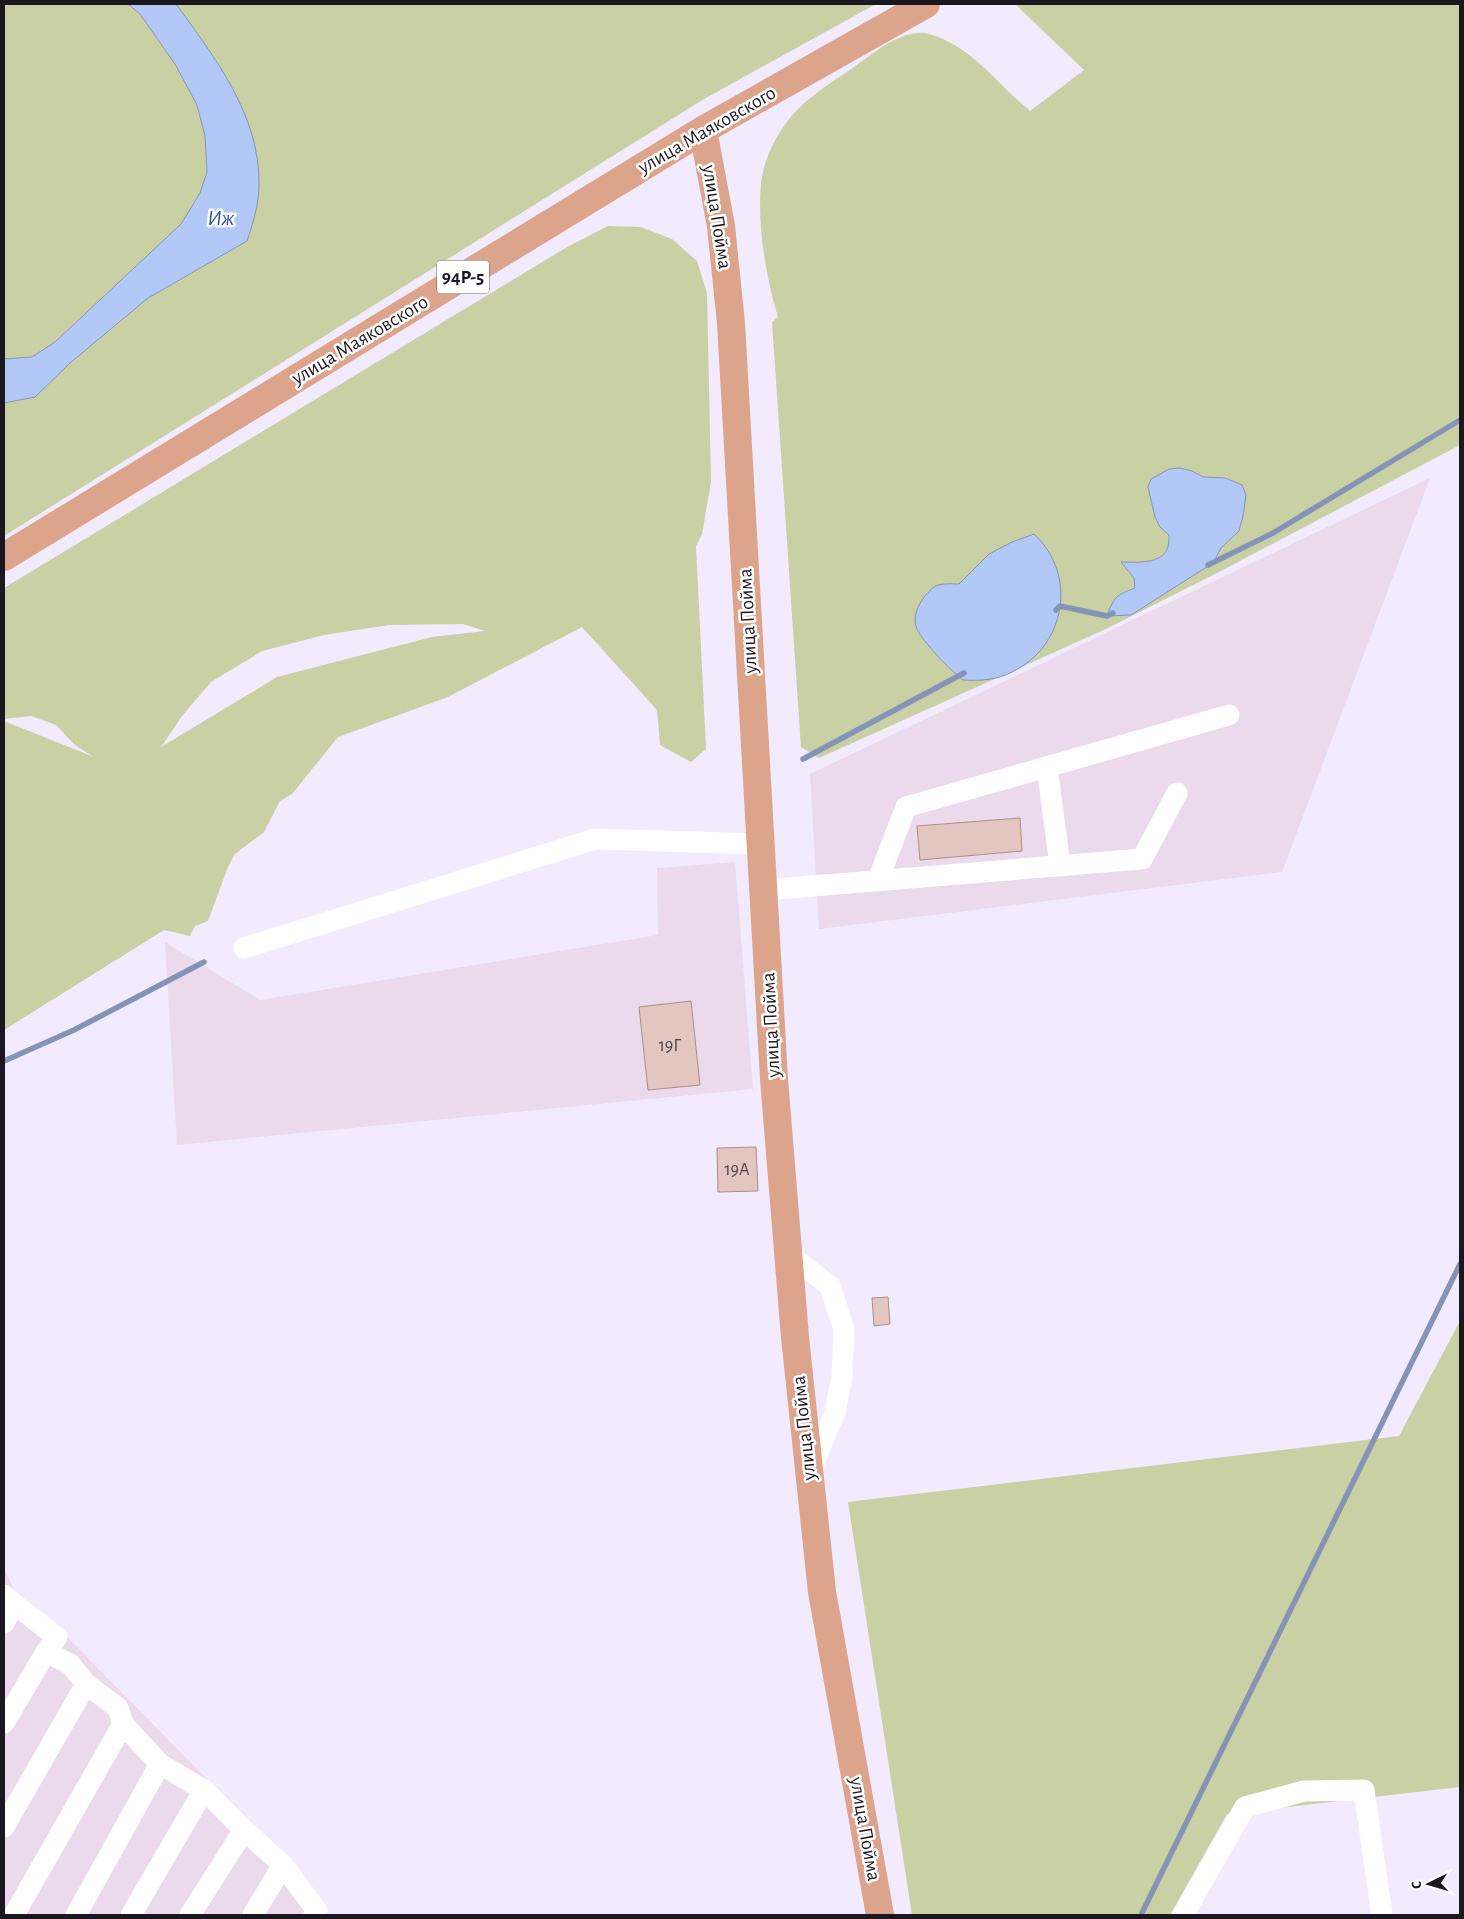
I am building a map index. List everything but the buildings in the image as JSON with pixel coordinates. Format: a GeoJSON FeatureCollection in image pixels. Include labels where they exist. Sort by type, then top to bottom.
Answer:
{"type":"FeatureCollection","features":[{"type":"Feature","properties":{"kind":"main road","name":"улица Маяковского"},"geometry":{"type":"LineString","coordinates":[[4,557],[703,130],[926,4]]}},
{"type":"Feature","properties":{"kind":"main road","name":"улица Пойма"},"geometry":{"type":"LineString","coordinates":[[703,130],[721,226],[731,323],[774,1078],[795,1337],[822,1592],[880,1915]]}},
{"type":"Feature","properties":{"kind":"lane"},"geometry":{"type":"LineString","coordinates":[[878,880],[906,807],[1229,715]]}},
{"type":"Feature","properties":{"kind":"lane"},"geometry":{"type":"LineString","coordinates":[[1047,767],[1060,865]]}},
{"type":"Feature","properties":{"kind":"lane"},"geometry":{"type":"LineString","coordinates":[[764,890],[1142,858],[1177,793]]}},
{"type":"Feature","properties":{"kind":"lane"},"geometry":{"type":"LineString","coordinates":[[244,948],[595,839],[761,844]]}},
{"type":"Feature","properties":{"kind":"lane"},"geometry":{"type":"LineString","coordinates":[[788,1254],[830,1286],[844,1329],[842,1377],[835,1412],[809,1475]]}},
{"type":"Feature","properties":{"kind":"lane"},"geometry":{"type":"LineString","coordinates":[[4,1623],[9,1599],[57,1636],[4,1724]]}},
{"type":"Feature","properties":{"kind":"lane"},"geometry":{"type":"LineString","coordinates":[[46,1652],[70,1664],[86,1684],[118,1708],[123,1724],[160,1764],[204,1790],[244,1830],[284,1865],[316,1914]]}},
{"type":"Feature","properties":{"kind":"lane"},"geometry":{"type":"LineString","coordinates":[[4,1827],[86,1684]]}},
{"type":"Feature","properties":{"kind":"lane"},"geometry":{"type":"LineString","coordinates":[[14,1915],[123,1724]]}},
{"type":"Feature","properties":{"kind":"lane"},"geometry":{"type":"LineString","coordinates":[[76,1915],[160,1764]]}},
{"type":"Feature","properties":{"kind":"lane"},"geometry":{"type":"LineString","coordinates":[[131,1915],[204,1790]]}},
{"type":"Feature","properties":{"kind":"lane"},"geometry":{"type":"LineString","coordinates":[[1183,1915],[1245,1807],[1304,1791],[1364,1790],[1382,1915]]}},
{"type":"Feature","properties":{"kind":"lane"},"geometry":{"type":"LineString","coordinates":[[190,1915],[244,1830]]}},
{"type":"Feature","properties":{"kind":"lane"},"geometry":{"type":"LineString","coordinates":[[253,1915],[284,1865]]}},
{"type":"Feature","properties":{"kind":"shaded area"},"geometry":{"type":"Polygon","coordinates":[[[1430,478],[1282,872],[819,929],[810,774],[1430,478]]]}},
{"type":"Feature","properties":{"kind":"shaded area"},"geometry":{"type":"Polygon","coordinates":[[[735,862],[753,1089],[177,1145],[165,942],[260,1000],[658,935],[657,868],[735,862]]]}},
{"type":"Feature","properties":{"kind":"shaded area"},"geometry":{"type":"Polygon","coordinates":[[[4,1568],[19,1600],[66,1636],[292,1865],[322,1915],[4,1915],[4,1568]]]}},
{"type":"Feature","properties":{"kind":"green space"},"geometry":{"type":"Polygon","coordinates":[[[4,4],[128,4],[140,14],[175,64],[197,105],[205,136],[207,172],[200,193],[181,224],[55,342],[32,357],[4,359],[4,4]]]}},
{"type":"Feature","properties":{"kind":"green space"},"geometry":{"type":"Polygon","coordinates":[[[176,4],[876,4],[704,99],[4,536],[4,403],[35,397],[70,363],[148,298],[247,241],[218,63],[176,4]]]}},
{"type":"Feature","properties":{"kind":"green space"},"geometry":{"type":"Polygon","coordinates":[[[1015,4],[1460,4],[1460,445],[1221,571],[1108,628],[819,758],[801,747],[772,322],[778,317],[766,268],[761,233],[760,199],[763,173],[770,152],[780,132],[801,106],[882,47],[911,34],[929,34],[958,47],[984,67],[1030,111],[1084,70],[1015,4]]]}},
{"type":"Feature","properties":{"kind":"green space"},"geometry":{"type":"Polygon","coordinates":[[[608,226],[641,227],[672,239],[697,261],[707,293],[711,482],[702,534],[696,546],[706,749],[691,762],[660,745],[657,710],[582,627],[448,697],[338,737],[292,794],[280,801],[264,832],[235,854],[228,867],[208,921],[195,926],[190,936],[164,930],[4,1030],[4,721],[94,757],[75,745],[56,725],[31,716],[4,719],[4,588],[567,247],[608,226]],[[463,624],[389,625],[324,635],[262,651],[211,682],[182,716],[161,747],[277,677],[432,637],[485,631],[463,624]]]}},
{"type":"Feature","properties":{"kind":"green space"},"geometry":{"type":"Polygon","coordinates":[[[1460,1321],[1460,1787],[1227,1814],[1170,1915],[912,1915],[848,1502],[1399,1436],[1460,1321]]]}},
{"type":"Feature","properties":{"kind":"water","name":"Иж"},"geometry":{"type":"Polygon","coordinates":[[[128,4],[176,4],[206,45],[232,88],[252,135],[257,159],[259,192],[247,241],[148,298],[70,363],[35,397],[4,403],[4,359],[32,357],[55,342],[181,224],[200,193],[207,172],[205,136],[197,105],[175,64],[140,14],[128,4]]]}},
{"type":"Feature","properties":{"kind":"water"},"geometry":{"type":"Polygon","coordinates":[[[1180,468],[1192,471],[1203,477],[1225,478],[1242,485],[1246,495],[1239,531],[1221,548],[1213,563],[1131,615],[1107,616],[1116,598],[1135,588],[1134,578],[1121,562],[1154,560],[1165,553],[1168,547],[1169,535],[1160,527],[1155,517],[1148,487],[1151,479],[1169,469],[1180,468]]]}},
{"type":"Feature","properties":{"kind":"water"},"geometry":{"type":"Polygon","coordinates":[[[1034,534],[1048,551],[1057,569],[1061,589],[1060,609],[1054,628],[1044,645],[1030,660],[1012,672],[988,679],[963,680],[938,656],[917,629],[915,617],[919,604],[931,589],[944,584],[959,584],[989,554],[1012,542],[1034,534]]]}},
{"type":"Feature","properties":{"kind":"waterway"},"geometry":{"type":"LineString","coordinates":[[1208,565],[1273,533],[1460,420]]}},
{"type":"Feature","properties":{"kind":"waterway"},"geometry":{"type":"LineString","coordinates":[[1056,610],[1060,606],[1107,616],[1113,613]]}},
{"type":"Feature","properties":{"kind":"waterway"},"geometry":{"type":"LineString","coordinates":[[803,759],[964,673]]}},
{"type":"Feature","properties":{"kind":"waterway"},"geometry":{"type":"LineString","coordinates":[[4,1061],[74,1030],[204,962]]}},
{"type":"Feature","properties":{"kind":"waterway"},"geometry":{"type":"LineString","coordinates":[[1141,1915],[1460,1264]]}}]}
